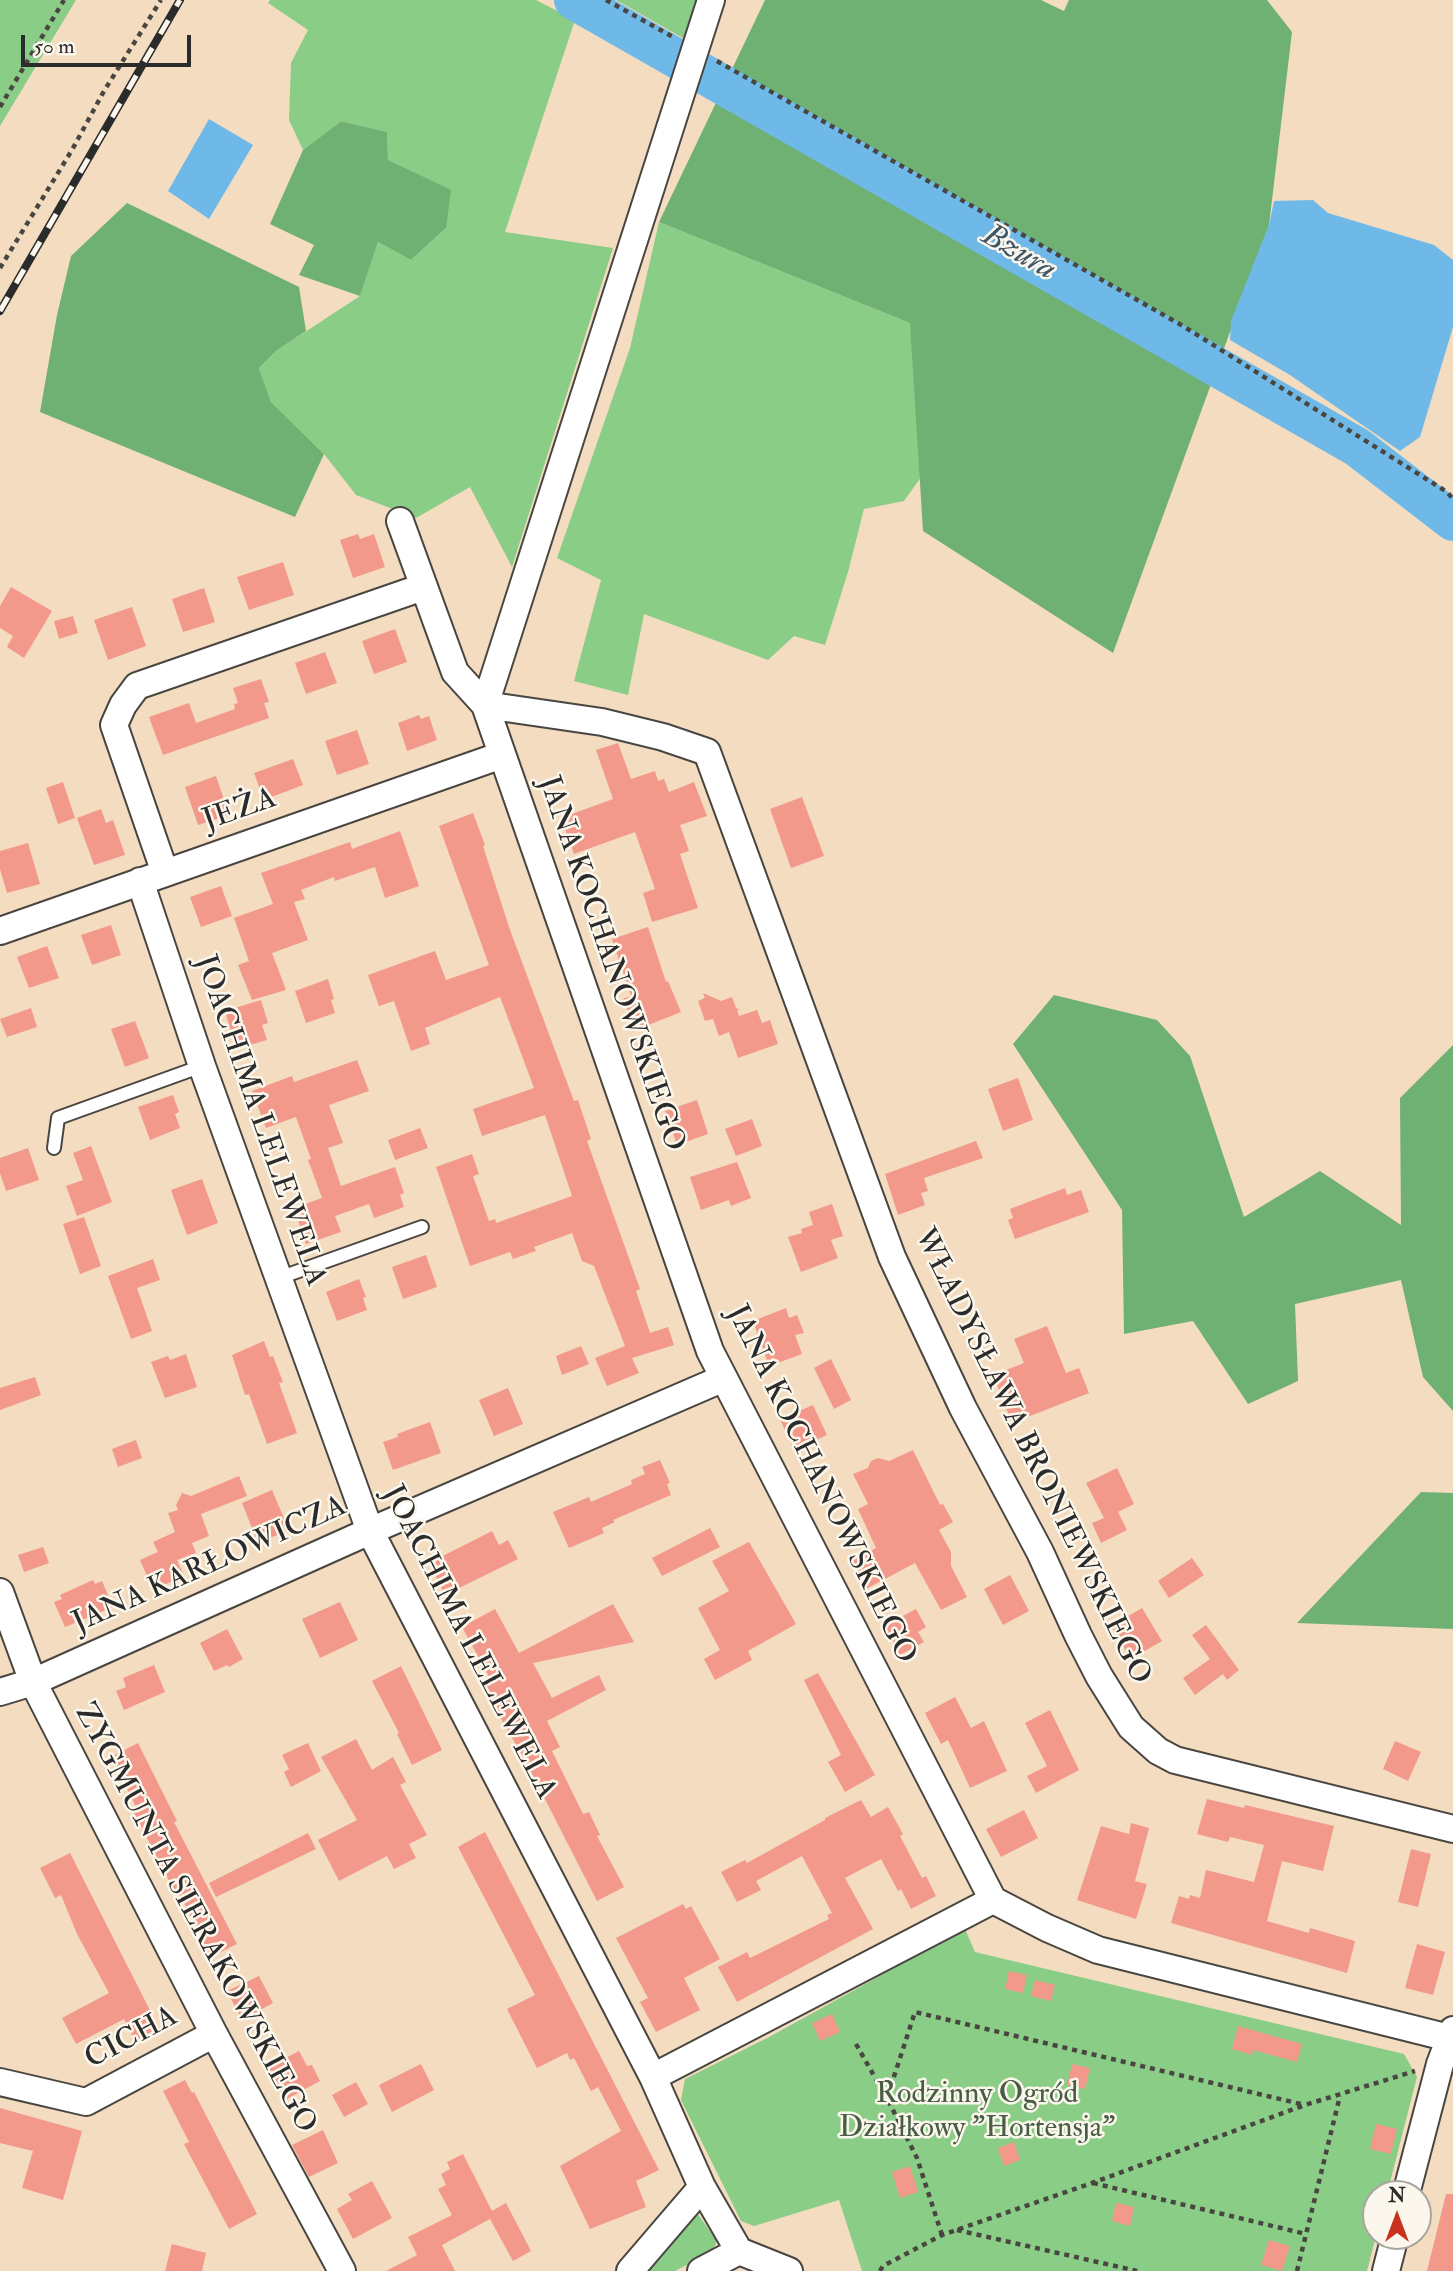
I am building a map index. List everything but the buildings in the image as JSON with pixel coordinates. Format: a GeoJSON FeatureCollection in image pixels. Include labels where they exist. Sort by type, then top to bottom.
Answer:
{"type":"FeatureCollection","features":[{"type":"Feature","properties":{"kind":"street"},"geometry":{"type":"LineString","coordinates":[[485,705],[711,0]]}},
{"type":"Feature","properties":{"kind":"street","name":"JANA KOCHANOWSKIEGO"},"geometry":{"type":"LineString","coordinates":[[400,521],[455,672],[485,705],[710,1351],[993,1900]]}},
{"type":"Feature","properties":{"kind":"street"},"geometry":{"type":"LineString","coordinates":[[165,873],[114,725],[123,705],[137,686],[423,587]]}},
{"type":"Feature","properties":{"kind":"street","name":"WŁADYSŁAWA BRONIEWSKIEGO"},"geometry":{"type":"LineString","coordinates":[[485,705],[602,722],[663,737],[707,752],[892,1257],[963,1408],[1040,1552],[1078,1636],[1131,1727],[1158,1751],[1175,1760],[1453,1829]]}},
{"type":"Feature","properties":{"kind":"street","name":"JEŻA"},"geometry":{"type":"LineString","coordinates":[[0,931],[502,755]]}},
{"type":"Feature","properties":{"kind":"street","name":"JOACHIMA LELEWELA"},"geometry":{"type":"LineString","coordinates":[[140,881],[202,1066],[370,1531],[653,2077],[702,2187],[739,2251]]}},
{"type":"Feature","properties":{"kind":"street","name":"JANA KARŁOWICZA"},"geometry":{"type":"LineString","coordinates":[[0,1692],[33,1682],[370,1531],[724,1378]]}},
{"type":"Feature","properties":{"kind":"street","name":"ZYGMUNTA SIERAKOWSKIEGO"},"geometry":{"type":"LineString","coordinates":[[0,1592],[33,1682],[214,2034],[342,2271]]}},
{"type":"Feature","properties":{"kind":"street"},"geometry":{"type":"LineString","coordinates":[[653,2077],[993,1900],[1046,1928],[1098,1950],[1452,2035],[1440,2064],[1410,2180]]}},
{"type":"Feature","properties":{"kind":"street","name":"CICHA"},"geometry":{"type":"LineString","coordinates":[[0,2082],[86,2102],[214,2034]]}},
{"type":"Feature","properties":{"kind":"street"},"geometry":{"type":"LineString","coordinates":[[630,2271],[702,2187]]}},
{"type":"Feature","properties":{"kind":"street"},"geometry":{"type":"LineString","coordinates":[[1386,2271],[1391,2250]]}},
{"type":"Feature","properties":{"kind":"street"},"geometry":{"type":"LineString","coordinates":[[701,2271],[739,2251],[789,2271]]}},
{"type":"Feature","properties":{"kind":"lane"},"geometry":{"type":"LineString","coordinates":[[54,1149],[58,1118],[202,1066]]}},
{"type":"Feature","properties":{"kind":"lane"},"geometry":{"type":"LineString","coordinates":[[279,1279],[422,1227]]}},
{"type":"Feature","properties":{"kind":"path"},"geometry":{"type":"LineString","coordinates":[[0,107],[64,0]]}},
{"type":"Feature","properties":{"kind":"path"},"geometry":{"type":"LineString","coordinates":[[0,268],[161,0]]}},
{"type":"Feature","properties":{"kind":"path"},"geometry":{"type":"LineString","coordinates":[[606,0],[1183,326],[1447,492],[1453,499]]}},
{"type":"Feature","properties":{"kind":"path"},"geometry":{"type":"LineString","coordinates":[[887,2098],[915,2012],[1305,2105]]}},
{"type":"Feature","properties":{"kind":"path"},"geometry":{"type":"LineString","coordinates":[[856,2044],[917,2158],[942,2235]]}},
{"type":"Feature","properties":{"kind":"path"},"geometry":{"type":"LineString","coordinates":[[880,2271],[883,2266],[942,2235],[1305,2105],[1440,2064]]}},
{"type":"Feature","properties":{"kind":"path"},"geometry":{"type":"LineString","coordinates":[[1297,2271],[1340,2095]]}},
{"type":"Feature","properties":{"kind":"path"},"geometry":{"type":"LineString","coordinates":[[1092,2183],[1307,2234]]}},
{"type":"Feature","properties":{"kind":"path"},"geometry":{"type":"LineString","coordinates":[[957,2230],[1138,2271]]}},
{"type":"Feature","properties":{"kind":"green space"},"geometry":{"type":"Polygon","coordinates":[[[0,0],[76,0],[0,126],[0,0]]]}},
{"type":"Feature","properties":{"kind":"green space"},"geometry":{"type":"Polygon","coordinates":[[[270,0],[536,0],[575,20],[505,232],[613,248],[512,567],[470,487],[416,518],[356,495],[324,454],[271,402],[259,368],[276,351],[360,296],[378,242],[411,260],[446,228],[388,160],[387,132],[341,121],[303,150],[289,120],[291,63],[308,30],[268,3],[270,0]]]}},
{"type":"Feature","properties":{"kind":"green space"},"geometry":{"type":"Polygon","coordinates":[[[616,0],[704,0],[690,42],[616,0]]]}},
{"type":"Feature","properties":{"kind":"green space"},"geometry":{"type":"Polygon","coordinates":[[[765,0],[1041,0],[1064,11],[1069,0],[1267,0],[1292,32],[1269,225],[1113,653],[923,531],[910,323],[659,222],[765,0]]]}},
{"type":"Feature","properties":{"kind":"green space"},"geometry":{"type":"Polygon","coordinates":[[[341,121],[387,132],[388,160],[451,190],[446,228],[411,260],[378,242],[360,296],[299,275],[314,245],[270,224],[303,150],[341,121]]]}},
{"type":"Feature","properties":{"kind":"green space"},"geometry":{"type":"Polygon","coordinates":[[[127,203],[299,287],[306,331],[276,351],[259,368],[271,402],[324,454],[295,517],[40,412],[57,315],[71,256],[127,203]]]}},
{"type":"Feature","properties":{"kind":"green space"},"geometry":{"type":"Polygon","coordinates":[[[659,222],[910,323],[963,311],[946,442],[904,501],[864,509],[825,645],[794,636],[768,660],[644,614],[628,695],[574,681],[601,580],[557,558],[630,348],[659,222]]]}},
{"type":"Feature","properties":{"kind":"green space"},"geometry":{"type":"Polygon","coordinates":[[[1054,995],[1157,1020],[1190,1056],[1244,1217],[1320,1171],[1401,1225],[1400,1098],[1453,1045],[1453,1411],[1423,1377],[1401,1280],[1295,1304],[1298,1381],[1248,1404],[1193,1321],[1124,1334],[1122,1210],[1013,1044],[1054,995]]]}},
{"type":"Feature","properties":{"kind":"green space"},"geometry":{"type":"Polygon","coordinates":[[[1421,1492],[1453,1493],[1453,1629],[1297,1623],[1421,1492]]]}},
{"type":"Feature","properties":{"kind":"green space","name":"Rodzinny Ogród Działkowy \"Hortensja\""},"geometry":{"type":"Polygon","coordinates":[[[965,1929],[975,1952],[1404,2054],[1417,2077],[1391,2180],[1362,2180],[1362,2250],[1372,2250],[1367,2271],[862,2271],[839,2200],[754,2226],[741,2221],[681,2100],[685,2079],[771,2036],[965,1929]]]}},
{"type":"Feature","properties":{"kind":"green space"},"geometry":{"type":"Polygon","coordinates":[[[697,2213],[717,2241],[712,2252],[675,2271],[647,2271],[697,2213]]]}},
{"type":"Feature","properties":{"kind":"water"},"geometry":{"type":"Polygon","coordinates":[[[209,119],[253,145],[209,219],[168,191],[209,119]]]}},
{"type":"Feature","properties":{"kind":"water"},"geometry":{"type":"Polygon","coordinates":[[[1313,200],[1328,213],[1434,245],[1453,260],[1453,327],[1420,437],[1400,451],[1290,375],[1230,340],[1231,321],[1269,225],[1274,201],[1313,200]]]}},
{"type":"Feature","properties":{"kind":"waterway","name":"Bzura"},"geometry":{"type":"LineString","coordinates":[[574,0],[1357,447],[1453,521]]}},
{"type":"Feature","properties":{"kind":"railway"},"geometry":{"type":"LineString","coordinates":[[0,311],[180,0]]}}]}
